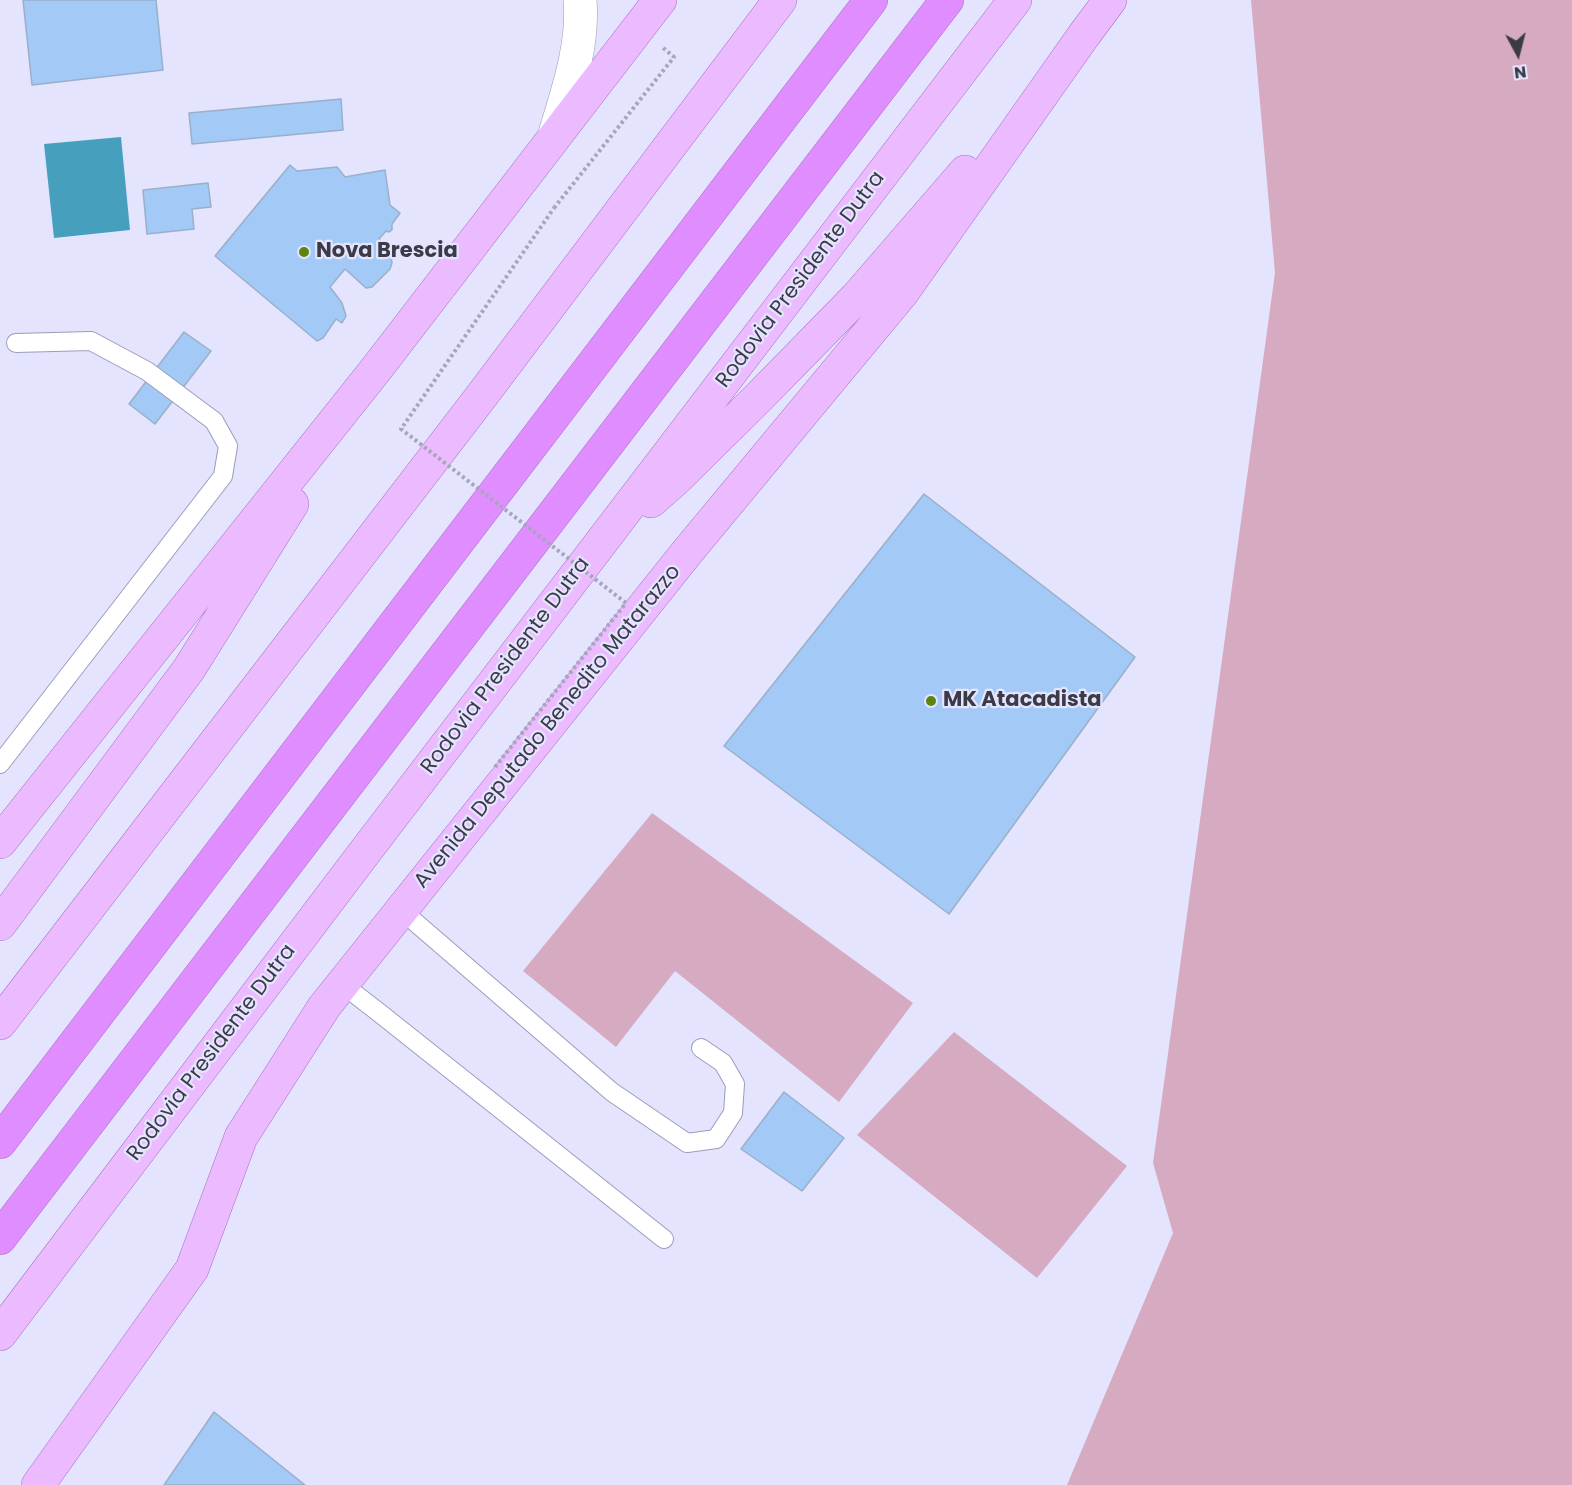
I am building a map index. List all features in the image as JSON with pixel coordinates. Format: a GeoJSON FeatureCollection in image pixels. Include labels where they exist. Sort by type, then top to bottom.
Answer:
{"type":"FeatureCollection","features":[{"type":"Feature","properties":{"kind":"highway"},"geometry":{"type":"LineString","coordinates":[[0,1142],[871,0]]}},
{"type":"Feature","properties":{"kind":"highway"},"geometry":{"type":"LineString","coordinates":[[0,1238],[947,0]]}},
{"type":"Feature","properties":{"kind":"main road"},"geometry":{"type":"LineString","coordinates":[[554,136],[572,74],[582,15],[580,0]]}},
{"type":"Feature","properties":{"kind":"main road"},"geometry":{"type":"LineString","coordinates":[[0,842],[377,368],[660,0]]}},
{"type":"Feature","properties":{"kind":"main road"},"geometry":{"type":"LineString","coordinates":[[0,1023],[480,398],[780,0]]}},
{"type":"Feature","properties":{"kind":"main road","name":"Rodovia Presidente Dutra"},"geometry":{"type":"LineString","coordinates":[[0,1334],[589,556],[1015,0]]}},
{"type":"Feature","properties":{"kind":"main road","name":"Avenida Deputado Benedito Matarazzo"},"geometry":{"type":"LineString","coordinates":[[38,1485],[192,1269],[241,1137],[324,1007],[688,551],[902,293],[1110,0]]}},
{"type":"Feature","properties":{"kind":"main road"},"geometry":{"type":"LineString","coordinates":[[589,556],[676,479],[856,298],[1084,35]]}},
{"type":"Feature","properties":{"kind":"main road"},"geometry":{"type":"LineString","coordinates":[[0,924],[189,669],[377,368]]}},
{"type":"Feature","properties":{"kind":"lane"},"geometry":{"type":"LineString","coordinates":[[0,764],[223,476],[228,446],[213,421],[147,371],[92,341],[16,343]]}},
{"type":"Feature","properties":{"kind":"lane"},"geometry":{"type":"LineString","coordinates":[[401,910],[612,1092],[687,1143],[716,1139],[733,1113],[735,1084],[723,1063],[701,1048]]}},
{"type":"Feature","properties":{"kind":"lane"},"geometry":{"type":"LineString","coordinates":[[342,984],[664,1239]]}},
{"type":"Feature","properties":{"kind":"path"},"geometry":{"type":"LineString","coordinates":[[495,767],[626,603],[401,429],[554,208],[674,57]]}},
{"type":"Feature","properties":{"kind":"shaded area"},"geometry":{"type":"Polygon","coordinates":[[[1251,0],[1572,0],[1572,1485],[1067,1485],[1173,1233],[1153,1163],[1275,273],[1251,0]]]}},
{"type":"Feature","properties":{"kind":"shaded area"},"geometry":{"type":"Polygon","coordinates":[[[652,813],[913,1003],[839,1102],[675,971],[616,1047],[523,971],[652,813]]]}},
{"type":"Feature","properties":{"kind":"shaded area"},"geometry":{"type":"Polygon","coordinates":[[[954,1032],[1127,1166],[1037,1278],[857,1135],[954,1032]]]}},
{"type":"Feature","properties":{"kind":"water"},"geometry":{"type":"Polygon","coordinates":[[[121,137],[130,230],[54,238],[44,144],[121,137]]]}},
{"type":"Feature","properties":{"kind":"building"},"geometry":{"type":"Polygon","coordinates":[[[23,0],[156,0],[163,70],[32,85],[23,0]]]}},
{"type":"Feature","properties":{"kind":"building"},"geometry":{"type":"Polygon","coordinates":[[[341,99],[343,130],[192,144],[189,113],[341,99]]]}},
{"type":"Feature","properties":{"kind":"building","name":"Nova Brescia"},"geometry":{"type":"Polygon","coordinates":[[[290,165],[297,171],[337,167],[345,177],[385,170],[390,205],[400,213],[392,224],[392,230],[386,231],[379,239],[390,249],[392,263],[390,269],[372,287],[366,288],[345,269],[330,287],[342,303],[346,316],[342,323],[336,319],[323,338],[317,341],[215,256],[290,165]]]}},
{"type":"Feature","properties":{"kind":"building"},"geometry":{"type":"Polygon","coordinates":[[[208,183],[211,207],[192,209],[194,229],[147,234],[143,190],[208,183]]]}},
{"type":"Feature","properties":{"kind":"building"},"geometry":{"type":"Polygon","coordinates":[[[184,332],[211,351],[155,424],[129,404],[184,332]]]}},
{"type":"Feature","properties":{"kind":"building","name":"MK Atacadista"},"geometry":{"type":"Polygon","coordinates":[[[924,494],[1135,657],[949,914],[724,746],[924,494]]]}},
{"type":"Feature","properties":{"kind":"building"},"geometry":{"type":"Polygon","coordinates":[[[784,1092],[844,1138],[802,1191],[741,1149],[784,1092]]]}},
{"type":"Feature","properties":{"kind":"building"},"geometry":{"type":"Polygon","coordinates":[[[214,1412],[305,1485],[164,1485],[214,1412]]]}},
{"type":"Feature","properties":{"kind":"place","name":"Nova Brescia"},"geometry":{"type":"Point","coordinates":[304,252]}},
{"type":"Feature","properties":{"kind":"place","name":"MK Atacadista"},"geometry":{"type":"Point","coordinates":[931,701]}}]}
